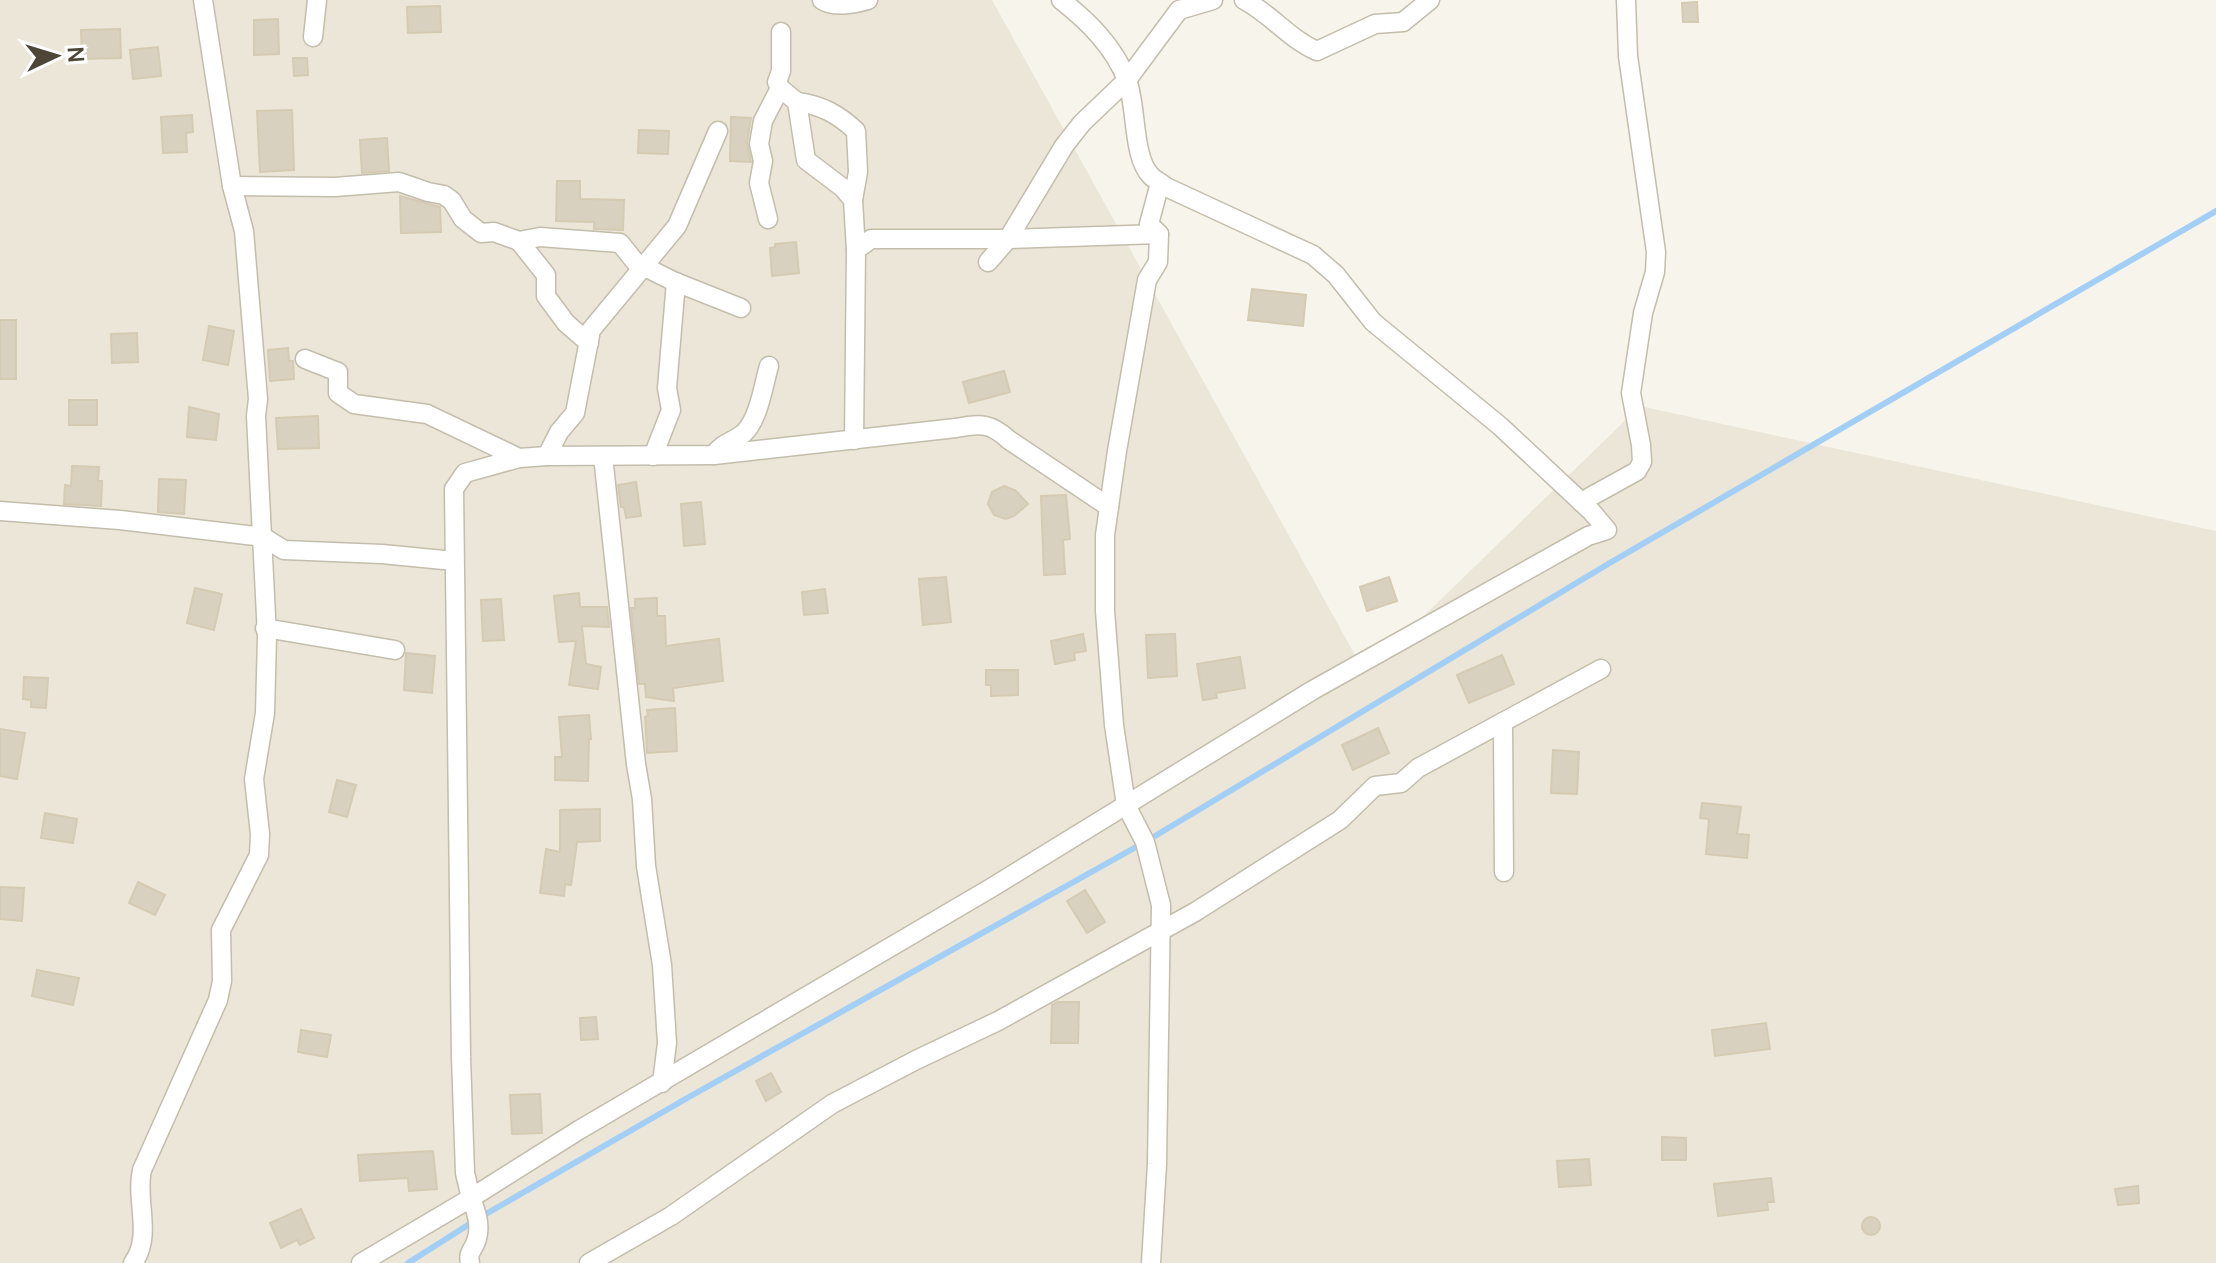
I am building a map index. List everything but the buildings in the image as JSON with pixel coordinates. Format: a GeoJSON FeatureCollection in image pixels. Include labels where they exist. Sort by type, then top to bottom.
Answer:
{"type":"FeatureCollection","features":[{"type":"Feature","properties":{"kind":"street"},"geometry":{"type":"LineString","coordinates":[[133,1263],[141,1243],[142,1170],[218,1000],[222,981],[221,930],[259,855],[254,779],[265,713],[265,628],[256,416],[258,399],[244,231],[232,186],[203,0]]}},
{"type":"Feature","properties":{"kind":"street"},"geometry":{"type":"LineString","coordinates":[[313,37],[317,0]]}},
{"type":"Feature","properties":{"kind":"street"},"geometry":{"type":"LineString","coordinates":[[822,0],[827,4],[856,4],[868,0]]}},
{"type":"Feature","properties":{"kind":"street"},"geometry":{"type":"LineString","coordinates":[[361,1263],[991,888],[1313,690],[1588,536],[1607,530],[1500,426],[1373,322],[1336,275],[1313,255],[1160,183],[1149,174],[1142,158],[1127,80],[1114,53],[1080,15],[1061,0]]}},
{"type":"Feature","properties":{"kind":"street"},"geometry":{"type":"LineString","coordinates":[[988,262],[1008,239],[1064,146],[1082,123],[1127,80],[1179,10],[1213,0]]}},
{"type":"Feature","properties":{"kind":"street"},"geometry":{"type":"LineString","coordinates":[[1244,0],[1258,7],[1300,44],[1317,51],[1375,24],[1403,22],[1430,0]]}},
{"type":"Feature","properties":{"kind":"street"},"geometry":{"type":"LineString","coordinates":[[1616,0],[1625,19]]}},
{"type":"Feature","properties":{"kind":"street"},"geometry":{"type":"LineString","coordinates":[[1581,502],[1637,471],[1642,462],[1631,393],[1643,313],[1655,272],[1656,252],[1625,19],[1626,0]]}},
{"type":"Feature","properties":{"kind":"street"},"geometry":{"type":"LineString","coordinates":[[781,32],[781,71],[777,82],[780,88],[797,102],[818,105],[856,131],[858,172],[853,200],[856,250],[854,440]]}},
{"type":"Feature","properties":{"kind":"street"},"geometry":{"type":"LineString","coordinates":[[768,219],[759,183],[763,161],[759,144],[763,121],[780,88]]}},
{"type":"Feature","properties":{"kind":"street"},"geometry":{"type":"LineString","coordinates":[[797,102],[806,160],[843,188],[853,200]]}},
{"type":"Feature","properties":{"kind":"street"},"geometry":{"type":"LineString","coordinates":[[547,456],[559,432],[575,413],[591,330],[679,222],[718,131]]}},
{"type":"Feature","properties":{"kind":"street"},"geometry":{"type":"LineString","coordinates":[[232,186],[335,187],[399,182],[444,195],[452,201],[463,219],[481,233],[494,232],[519,241],[540,237],[620,243],[642,267],[741,308]]}},
{"type":"Feature","properties":{"kind":"street"},"geometry":{"type":"LineString","coordinates":[[1151,1263],[1157,1164],[1161,905],[1145,842],[1126,805],[1114,725],[1105,611],[1105,535],[1147,280],[1158,262],[1159,234],[1149,224],[1160,183]]}},
{"type":"Feature","properties":{"kind":"street"},"geometry":{"type":"LineString","coordinates":[[856,250],[871,239],[1159,234]]}},
{"type":"Feature","properties":{"kind":"street"},"geometry":{"type":"LineString","coordinates":[[519,241],[546,275],[546,296],[566,323],[589,343]]}},
{"type":"Feature","properties":{"kind":"street"},"geometry":{"type":"LineString","coordinates":[[653,456],[671,410],[667,388],[676,282]]}},
{"type":"Feature","properties":{"kind":"street"},"geometry":{"type":"LineString","coordinates":[[305,359],[338,372],[338,393],[354,404],[427,414],[519,458]]}},
{"type":"Feature","properties":{"kind":"street"},"geometry":{"type":"LineString","coordinates":[[714,455],[722,443],[741,435],[752,423],[769,366]]}},
{"type":"Feature","properties":{"kind":"street"},"geometry":{"type":"LineString","coordinates":[[470,1263],[468,1255],[476,1241],[479,1218],[465,1173],[454,561],[454,489],[465,473],[519,458],[714,455],[980,423],[996,427],[1009,440],[1109,507]]}},
{"type":"Feature","properties":{"kind":"street"},"geometry":{"type":"LineString","coordinates":[[603,456],[642,799],[646,866],[662,965],[667,1043],[662,1083]]}},
{"type":"Feature","properties":{"kind":"street"},"geometry":{"type":"LineString","coordinates":[[0,511],[120,520],[263,537],[284,550],[454,561]]}},
{"type":"Feature","properties":{"kind":"street"},"geometry":{"type":"LineString","coordinates":[[265,628],[395,650]]}},
{"type":"Feature","properties":{"kind":"street"},"geometry":{"type":"LineString","coordinates":[[589,1263],[671,1216],[832,1104],[998,1021],[1195,912],[1340,820],[1375,786],[1401,783],[1418,768],[1601,669]]}},
{"type":"Feature","properties":{"kind":"street"},"geometry":{"type":"LineString","coordinates":[[1503,722],[1504,872]]}},
{"type":"Feature","properties":{"kind":"shaded area"},"geometry":{"type":"Polygon","coordinates":[[[0,0],[992,0],[1365,673],[1640,406],[2216,531],[2216,1263],[0,1263],[0,0]]]}},
{"type":"Feature","properties":{"kind":"waterway"},"geometry":{"type":"LineString","coordinates":[[408,1263],[479,1218],[689,1097],[1145,842],[1608,564],[2216,211]]}}]}
